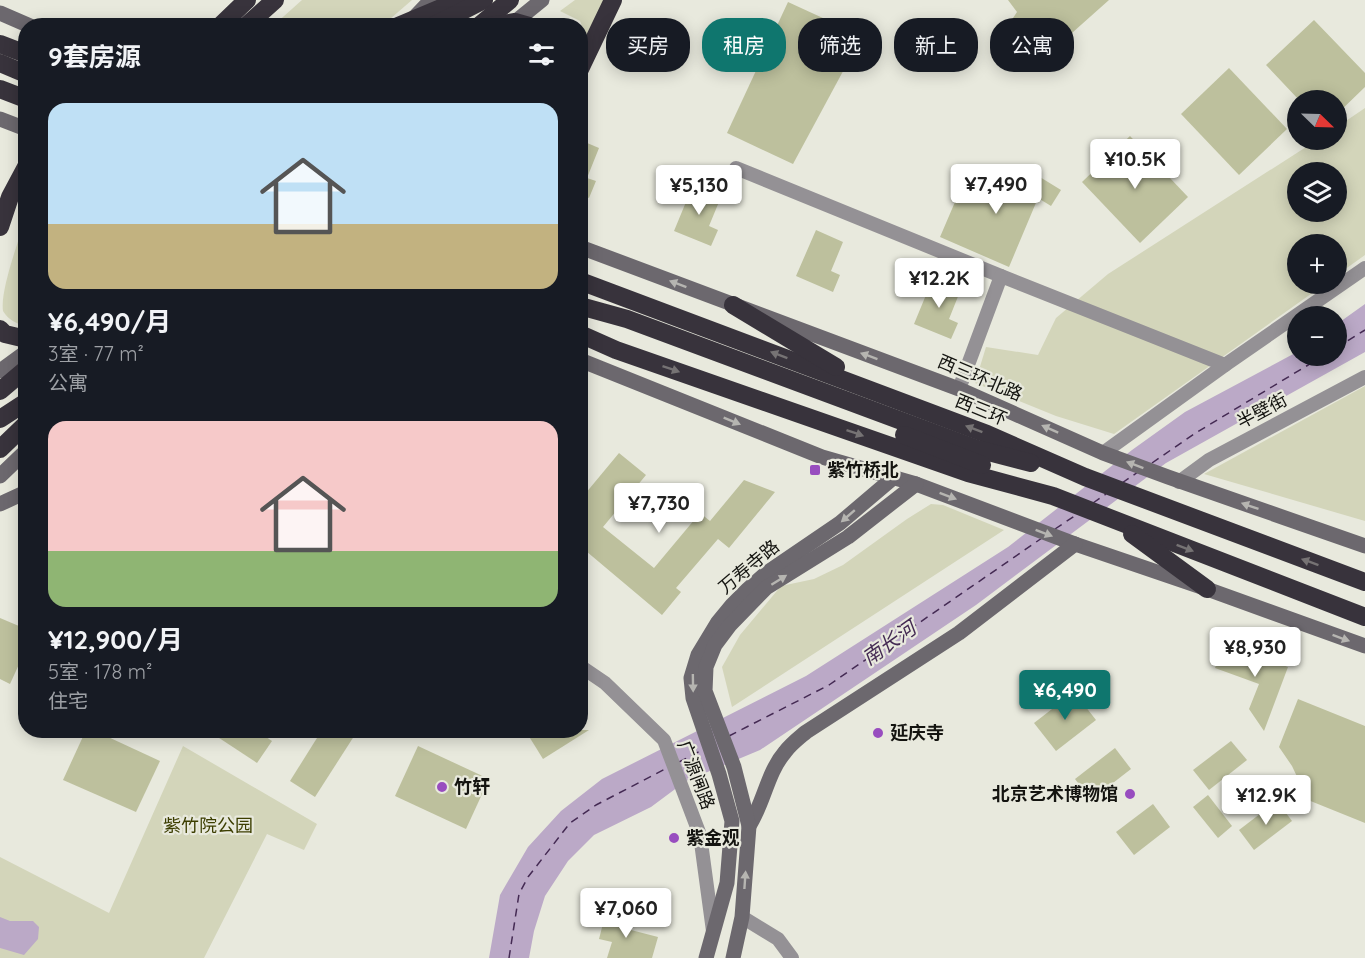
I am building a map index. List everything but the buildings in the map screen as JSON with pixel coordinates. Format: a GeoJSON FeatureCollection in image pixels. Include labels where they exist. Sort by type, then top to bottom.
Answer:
{"type":"FeatureCollection","features":[{"type":"Feature","properties":{"kind":"highway"},"geometry":{"type":"LineString","coordinates":[[228,18],[247,0]]}},
{"type":"Feature","properties":{"kind":"highway"},"geometry":{"type":"LineString","coordinates":[[255,18],[275,0]]}},
{"type":"Feature","properties":{"kind":"highway"},"geometry":{"type":"LineString","coordinates":[[418,18],[462,0]]}},
{"type":"Feature","properties":{"kind":"highway"},"geometry":{"type":"LineString","coordinates":[[443,18],[462,0]]}},
{"type":"Feature","properties":{"kind":"highway"},"geometry":{"type":"LineString","coordinates":[[450,18],[484,0]]}},
{"type":"Feature","properties":{"kind":"highway"},"geometry":{"type":"LineString","coordinates":[[489,18],[510,0]]}},
{"type":"Feature","properties":{"kind":"highway"},"geometry":{"type":"LineString","coordinates":[[588,52],[613,0]]}},
{"type":"Feature","properties":{"kind":"highway"},"geometry":{"type":"LineString","coordinates":[[417,18],[428,2]]}},
{"type":"Feature","properties":{"kind":"highway"},"geometry":{"type":"LineString","coordinates":[[0,44],[18,51]]}},
{"type":"Feature","properties":{"kind":"highway"},"geometry":{"type":"LineString","coordinates":[[0,63],[18,71]]}},
{"type":"Feature","properties":{"kind":"highway"},"geometry":{"type":"LineString","coordinates":[[0,78],[18,84]]}},
{"type":"Feature","properties":{"kind":"highway"},"geometry":{"type":"LineString","coordinates":[[0,89],[18,96]]}},
{"type":"Feature","properties":{"kind":"highway"},"geometry":{"type":"LineString","coordinates":[[0,227],[18,180]]}},
{"type":"Feature","properties":{"kind":"highway","name":"西三环"},"geometry":{"type":"LineString","coordinates":[[588,283],[987,434],[1140,499],[1365,582]]}},
{"type":"Feature","properties":{"kind":"highway"},"geometry":{"type":"LineString","coordinates":[[733,305],[873,390]]}},
{"type":"Feature","properties":{"kind":"highway"},"geometry":{"type":"LineString","coordinates":[[588,309],[972,461],[1111,519],[1365,617]]}},
{"type":"Feature","properties":{"kind":"highway"},"geometry":{"type":"LineString","coordinates":[[588,318],[625,324],[977,449],[1085,477]]}},
{"type":"Feature","properties":{"kind":"highway"},"geometry":{"type":"LineString","coordinates":[[0,329],[5,334],[18,337]]}},
{"type":"Feature","properties":{"kind":"highway"},"geometry":{"type":"LineString","coordinates":[[588,338],[616,350],[968,472],[1053,496]]}},
{"type":"Feature","properties":{"kind":"highway"},"geometry":{"type":"LineString","coordinates":[[588,344],[616,350]]}},
{"type":"Feature","properties":{"kind":"highway"},"geometry":{"type":"LineString","coordinates":[[0,391],[18,376]]}},
{"type":"Feature","properties":{"kind":"highway"},"geometry":{"type":"LineString","coordinates":[[0,419],[18,407]]}},
{"type":"Feature","properties":{"kind":"highway"},"geometry":{"type":"LineString","coordinates":[[0,431],[18,419]]}},
{"type":"Feature","properties":{"kind":"highway"},"geometry":{"type":"LineString","coordinates":[[0,449],[18,432]]}},
{"type":"Feature","properties":{"kind":"highway"},"geometry":{"type":"LineString","coordinates":[[1111,519],[1207,589]]}},
{"type":"Feature","properties":{"kind":"street"},"geometry":{"type":"LineString","coordinates":[[524,18],[542,0]]}},
{"type":"Feature","properties":{"kind":"street"},"geometry":{"type":"LineString","coordinates":[[414,18],[428,2]]}},
{"type":"Feature","properties":{"kind":"street"},"geometry":{"type":"LineString","coordinates":[[0,14],[18,21]]}},
{"type":"Feature","properties":{"kind":"street"},"geometry":{"type":"LineString","coordinates":[[0,119],[18,126]]}},
{"type":"Feature","properties":{"kind":"street"},"geometry":{"type":"LineString","coordinates":[[736,168],[1225,365]]}},
{"type":"Feature","properties":{"kind":"street","name":"西三环北路"},"geometry":{"type":"LineString","coordinates":[[588,250],[959,389],[1103,453],[1365,546]]}},
{"type":"Feature","properties":{"kind":"street"},"geometry":{"type":"LineString","coordinates":[[1103,453],[1365,268]]}},
{"type":"Feature","properties":{"kind":"street"},"geometry":{"type":"LineString","coordinates":[[959,389],[1001,276]]}},
{"type":"Feature","properties":{"kind":"street"},"geometry":{"type":"LineString","coordinates":[[0,371],[18,358]]}},
{"type":"Feature","properties":{"kind":"street"},"geometry":{"type":"LineString","coordinates":[[588,363],[822,457],[916,484],[1075,544],[1365,646]]}},
{"type":"Feature","properties":{"kind":"street","name":"半壁街"},"geometry":{"type":"LineString","coordinates":[[1173,479],[1365,377]]}},
{"type":"Feature","properties":{"kind":"street"},"geometry":{"type":"LineString","coordinates":[[0,476],[18,459]]}},
{"type":"Feature","properties":{"kind":"street","name":"万寿寺路"},"geometry":{"type":"LineString","coordinates":[[707,718],[693,698],[691,678],[698,655],[718,622],[732,605],[765,574],[840,523],[892,478]]}},
{"type":"Feature","properties":{"kind":"street","name":"万寿寺路"},"geometry":{"type":"LineString","coordinates":[[707,718],[706,667],[716,645],[730,625],[766,588],[848,537],[916,484]]}},
{"type":"Feature","properties":{"kind":"street"},"geometry":{"type":"LineString","coordinates":[[0,504],[18,496]]}},
{"type":"Feature","properties":{"kind":"street"},"geometry":{"type":"LineString","coordinates":[[749,826],[758,812],[768,783],[783,753],[794,742],[959,633],[1075,544]]}},
{"type":"Feature","properties":{"kind":"street","name":"广源闸路"},"geometry":{"type":"LineString","coordinates":[[588,671],[605,683],[664,740],[700,835],[713,932]]}},
{"type":"Feature","properties":{"kind":"street"},"geometry":{"type":"LineString","coordinates":[[707,718],[734,767],[749,826],[742,917],[733,958]]}},
{"type":"Feature","properties":{"kind":"street"},"geometry":{"type":"LineString","coordinates":[[706,958],[727,883],[732,821],[707,718]]}},
{"type":"Feature","properties":{"kind":"street"},"geometry":{"type":"LineString","coordinates":[[742,917],[778,939],[792,958]]}},
{"type":"Feature","properties":{"kind":"green space"},"geometry":{"type":"Polygon","coordinates":[[[302,0],[412,0],[391,18],[282,18],[302,0]]]}},
{"type":"Feature","properties":{"kind":"green space"},"geometry":{"type":"Polygon","coordinates":[[[575,0],[605,0],[588,33],[588,18],[574,18],[560,11],[575,0]]]}},
{"type":"Feature","properties":{"kind":"green space"},"geometry":{"type":"Polygon","coordinates":[[[1365,108],[1365,255],[1347,268],[1347,234],[1287,234],[1287,294],[1311,294],[1294,306],[1287,306],[1287,311],[1114,434],[1056,416],[975,383],[986,347],[1038,355],[1056,318],[1108,274],[1301,150],[1347,150],[1347,120],[1365,108]]]}},
{"type":"Feature","properties":{"kind":"green space"},"geometry":{"type":"Polygon","coordinates":[[[18,242],[18,324],[3,311],[4,291],[18,242]]]}},
{"type":"Feature","properties":{"kind":"green space"},"geometry":{"type":"Polygon","coordinates":[[[1365,386],[1365,521],[1204,474],[1365,386]]]}},
{"type":"Feature","properties":{"kind":"green space"},"geometry":{"type":"Polygon","coordinates":[[[931,504],[943,505],[1004,530],[732,707],[722,667],[740,635],[781,586],[814,579],[843,565],[931,504]]]}},
{"type":"Feature","properties":{"kind":"green space","name":"紫竹院公园"},"geometry":{"type":"Polygon","coordinates":[[[183,746],[317,824],[304,850],[267,834],[204,958],[0,958],[0,857],[109,913],[183,746]]]}},
{"type":"Feature","properties":{"kind":"water"},"geometry":{"type":"Polygon","coordinates":[[[1365,304],[1365,352],[1347,362],[1347,317],[1365,304]]]}},
{"type":"Feature","properties":{"kind":"water","name":"南长河"},"geometry":{"type":"Polygon","coordinates":[[[1287,357],[1287,366],[1340,366],[1166,463],[976,605],[760,750],[686,781],[651,807],[594,835],[568,861],[545,896],[534,931],[529,958],[489,958],[500,895],[528,847],[561,811],[602,779],[806,676],[1008,547],[1132,450],[1185,412],[1287,357]]]}},
{"type":"Feature","properties":{"kind":"water"},"geometry":{"type":"Polygon","coordinates":[[[0,917],[10,921],[33,921],[39,927],[38,939],[24,955],[0,948],[0,917]]]}},
{"type":"Feature","properties":{"kind":"ferry route"},"geometry":{"type":"LineString","coordinates":[[1347,341],[1365,330]]}},
{"type":"Feature","properties":{"kind":"ferry route"},"geometry":{"type":"LineString","coordinates":[[1152,463],[1194,434],[1306,366]]}},
{"type":"Feature","properties":{"kind":"ferry route"},"geometry":{"type":"LineString","coordinates":[[1122,483],[1138,472]]}},
{"type":"Feature","properties":{"kind":"ferry route"},"geometry":{"type":"LineString","coordinates":[[1093,503],[1106,494]]}},
{"type":"Feature","properties":{"kind":"ferry route"},"geometry":{"type":"LineString","coordinates":[[1055,529],[1076,515]]}},
{"type":"Feature","properties":{"kind":"ferry route"},"geometry":{"type":"LineString","coordinates":[[729,736],[829,685],[1042,538]]}},
{"type":"Feature","properties":{"kind":"ferry route"},"geometry":{"type":"LineString","coordinates":[[679,762],[704,749]]}},
{"type":"Feature","properties":{"kind":"ferry route"},"geometry":{"type":"LineString","coordinates":[[509,958],[519,894],[528,877],[570,823],[596,805],[669,767]]}},
{"type":"Feature","properties":{"kind":"place","name":"紫竹桥北"},"geometry":{"type":"Point","coordinates":[815,470]}},
{"type":"Feature","properties":{"kind":"place","name":"延庆寺"},"geometry":{"type":"Point","coordinates":[878,733]}},
{"type":"Feature","properties":{"kind":"place","name":"竹轩"},"geometry":{"type":"Point","coordinates":[442,787]}},
{"type":"Feature","properties":{"kind":"place","name":"北京艺术博物馆"},"geometry":{"type":"Point","coordinates":[1130,794]}},
{"type":"Feature","properties":{"kind":"place","name":"紫金观"},"geometry":{"type":"Point","coordinates":[674,838]}}]}
